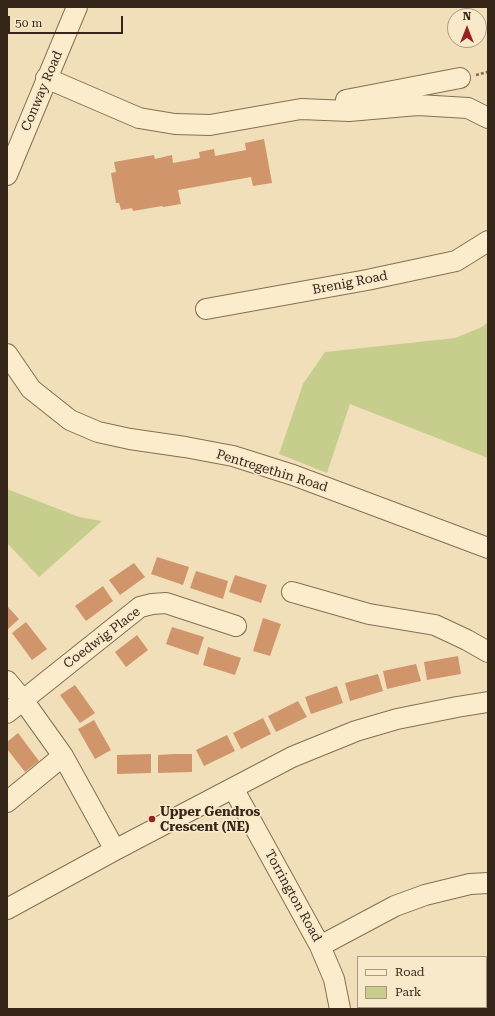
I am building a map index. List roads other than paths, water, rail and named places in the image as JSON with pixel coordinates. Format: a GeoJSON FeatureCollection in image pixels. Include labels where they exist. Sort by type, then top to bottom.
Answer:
{"type":"FeatureCollection","features":[{"type":"Feature","properties":{"kind":"street","name":"Conway Road"},"geometry":{"type":"LineString","coordinates":[[7,175],[46,78],[77,7]]}},
{"type":"Feature","properties":{"kind":"street"},"geometry":{"type":"LineString","coordinates":[[46,78],[139,118],[175,124],[210,124],[301,109],[460,78]]}},
{"type":"Feature","properties":{"kind":"street"},"geometry":{"type":"LineString","coordinates":[[301,109],[349,111],[418,105],[468,108],[488,118]]}},
{"type":"Feature","properties":{"kind":"street","name":"Brenig Road"},"geometry":{"type":"LineString","coordinates":[[206,309],[366,280],[456,261],[488,241]]}},
{"type":"Feature","properties":{"kind":"street","name":"Pentregethin Road"},"geometry":{"type":"LineString","coordinates":[[7,354],[31,389],[70,420],[98,432],[130,439],[233,456],[293,475],[488,548]]}},
{"type":"Feature","properties":{"kind":"street"},"geometry":{"type":"LineString","coordinates":[[292,592],[369,614],[434,625],[467,640],[488,652]]}},
{"type":"Feature","properties":{"kind":"street","name":"Coedwig Place"},"geometry":{"type":"LineString","coordinates":[[7,713],[140,608],[152,604],[166,603],[236,626]]}},
{"type":"Feature","properties":{"kind":"street"},"geometry":{"type":"LineString","coordinates":[[7,680],[64,756],[115,850]]}},
{"type":"Feature","properties":{"kind":"street"},"geometry":{"type":"LineString","coordinates":[[7,909],[115,850],[292,757],[356,731],[397,719],[457,706],[488,702]]}},
{"type":"Feature","properties":{"kind":"street"},"geometry":{"type":"LineString","coordinates":[[7,802],[64,756]]}},
{"type":"Feature","properties":{"kind":"street","name":"Torrington Road"},"geometry":{"type":"LineString","coordinates":[[233,788],[320,946],[334,979],[340,1009]]}},
{"type":"Feature","properties":{"kind":"street"},"geometry":{"type":"LineString","coordinates":[[320,946],[395,906],[425,895],[470,884],[488,883]]}},
{"type":"Feature","properties":{"kind":"place","name":"Upper Gendros Crescent (NE)"},"geometry":{"type":"Point","coordinates":[152,819]}}]}
